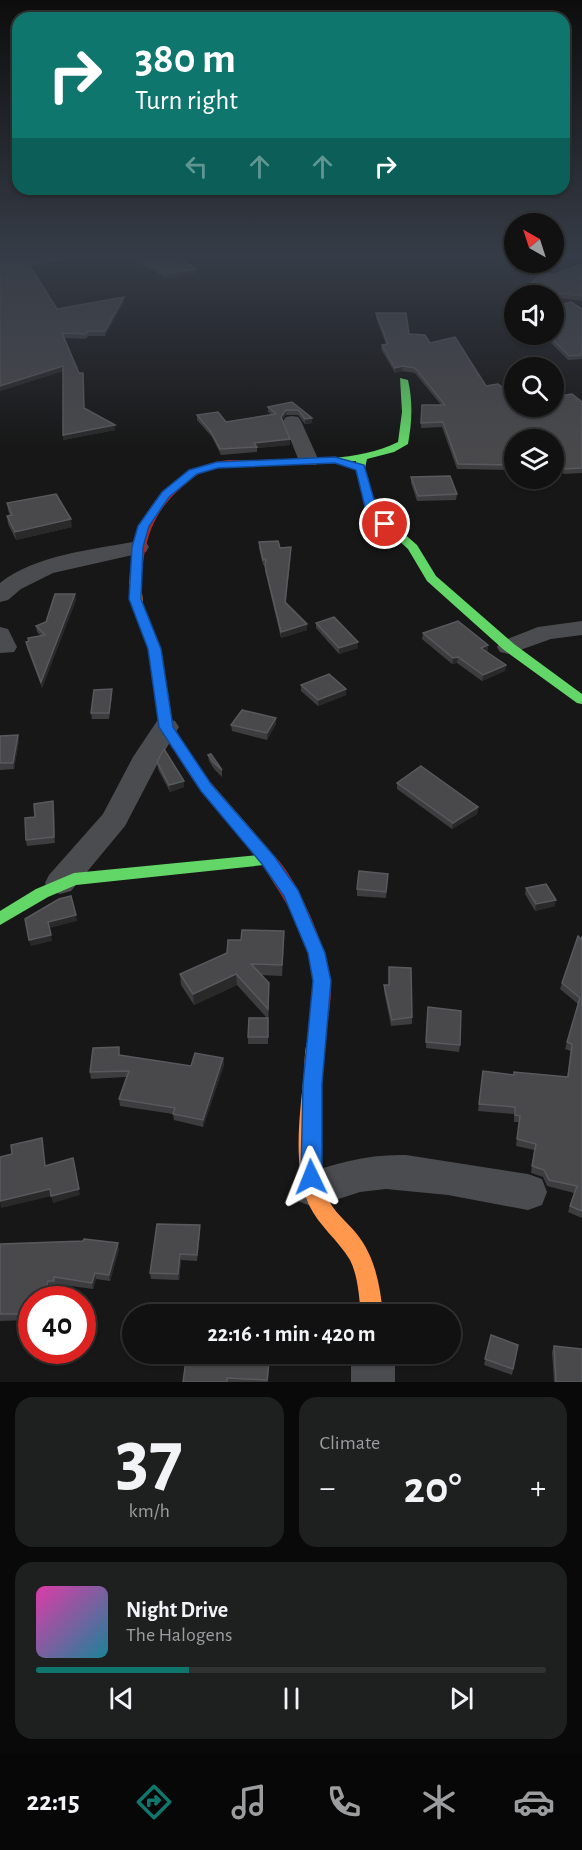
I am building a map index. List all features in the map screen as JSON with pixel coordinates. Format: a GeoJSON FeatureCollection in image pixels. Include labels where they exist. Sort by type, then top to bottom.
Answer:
{"type":"FeatureCollection","features":[{"type":"Feature","properties":{"kind":"street"},"geometry":{"type":"LineString","coordinates":[[371,1304],[369,1282],[353,1246],[322,1208],[314,1189],[310,1154],[321,969],[308,930],[292,894],[268,860],[206,788],[166,727],[155,649],[135,599],[138,547],[144,526],[157,504],[173,488],[197,470],[217,465],[335,460],[361,462],[394,450],[403,444],[410,406],[403,380]]}},
{"type":"Feature","properties":{"kind":"street"},"geometry":{"type":"LineString","coordinates":[[292,421],[309,461]]}},
{"type":"Feature","properties":{"kind":"street"},"geometry":{"type":"LineString","coordinates":[[361,462],[372,511],[413,547],[427,573],[437,585],[510,647],[582,700]]}},
{"type":"Feature","properties":{"kind":"street"},"geometry":{"type":"LineString","coordinates":[[0,595],[18,581],[38,572],[138,547]]}},
{"type":"Feature","properties":{"kind":"street"},"geometry":{"type":"LineString","coordinates":[[510,647],[546,632],[582,628]]}},
{"type":"Feature","properties":{"kind":"street"},"geometry":{"type":"LineString","coordinates":[[0,919],[60,883],[115,819],[147,757],[166,727]]}},
{"type":"Feature","properties":{"kind":"street"},"geometry":{"type":"LineString","coordinates":[[60,883],[102,875],[268,860]]}},
{"type":"Feature","properties":{"kind":"street"},"geometry":{"type":"LineString","coordinates":[[314,1189],[356,1175],[385,1172],[413,1173],[528,1192]]}},
{"type":"Feature","properties":{"kind":"street"},"geometry":{"type":"LineString","coordinates":[[373,1364],[373,1382]]}},
{"type":"Feature","properties":{"kind":"building"},"geometry":{"type":"Polygon","coordinates":[[[0,318],[112,318],[105,331],[88,331],[86,334],[62,333],[79,373],[83,373],[84,408],[115,425],[63,435],[63,366],[0,386],[0,318]]]}},
{"type":"Feature","properties":{"kind":"building"},"geometry":{"type":"Polygon","coordinates":[[[378,318],[407,318],[409,334],[425,335],[430,343],[455,337],[486,386],[498,384],[504,388],[504,417],[564,417],[564,395],[572,394],[582,402],[582,468],[564,468],[564,429],[504,429],[504,465],[458,464],[443,422],[421,423],[422,405],[445,405],[415,368],[403,366],[395,368],[382,345],[388,344],[378,318]]]}},
{"type":"Feature","properties":{"kind":"building"},"geometry":{"type":"Polygon","coordinates":[[[564,318],[582,318],[582,355],[569,356],[558,345],[564,345],[564,318]]]}},
{"type":"Feature","properties":{"kind":"building"},"geometry":{"type":"Polygon","coordinates":[[[292,402],[312,418],[305,419],[298,410],[286,410],[281,417],[290,439],[254,443],[257,447],[220,449],[211,432],[197,415],[218,412],[226,422],[276,414],[268,407],[292,402]]]}},
{"type":"Feature","properties":{"kind":"building"},"geometry":{"type":"Polygon","coordinates":[[[450,476],[457,494],[418,496],[411,477],[450,476]]]}},
{"type":"Feature","properties":{"kind":"building"},"geometry":{"type":"Polygon","coordinates":[[[56,494],[71,519],[15,532],[7,516],[12,515],[7,503],[56,494]]]}},
{"type":"Feature","properties":{"kind":"building"},"geometry":{"type":"Polygon","coordinates":[[[278,541],[280,548],[291,547],[285,602],[307,624],[281,632],[265,566],[266,559],[263,560],[259,542],[278,541]]]}},
{"type":"Feature","properties":{"kind":"building"},"geometry":{"type":"Polygon","coordinates":[[[55,594],[75,594],[41,682],[26,642],[29,641],[28,638],[45,635],[36,626],[46,622],[55,594]]]}},
{"type":"Feature","properties":{"kind":"building"},"geometry":{"type":"Polygon","coordinates":[[[334,617],[358,642],[339,648],[316,623],[334,617]]]}},
{"type":"Feature","properties":{"kind":"building"},"geometry":{"type":"Polygon","coordinates":[[[458,621],[488,645],[481,648],[506,665],[483,675],[458,657],[453,658],[423,633],[458,621]]]}},
{"type":"Feature","properties":{"kind":"building"},"geometry":{"type":"Polygon","coordinates":[[[329,674],[346,689],[318,700],[301,685],[329,674]]]}},
{"type":"Feature","properties":{"kind":"building"},"geometry":{"type":"Polygon","coordinates":[[[112,689],[109,713],[91,713],[94,690],[112,689]]]}},
{"type":"Feature","properties":{"kind":"building"},"geometry":{"type":"Polygon","coordinates":[[[242,710],[276,718],[267,733],[231,725],[242,710]]]}},
{"type":"Feature","properties":{"kind":"building"},"geometry":{"type":"Polygon","coordinates":[[[18,735],[13,763],[0,763],[0,736],[18,735]]]}},
{"type":"Feature","properties":{"kind":"building"},"geometry":{"type":"Polygon","coordinates":[[[164,749],[184,781],[169,785],[157,762],[164,749]]]}},
{"type":"Feature","properties":{"kind":"building"},"geometry":{"type":"Polygon","coordinates":[[[211,754],[222,770],[208,755],[211,754]]]}},
{"type":"Feature","properties":{"kind":"building"},"geometry":{"type":"Polygon","coordinates":[[[421,766],[478,807],[453,823],[397,783],[421,766]]]}},
{"type":"Feature","properties":{"kind":"building"},"geometry":{"type":"Polygon","coordinates":[[[53,801],[54,837],[26,840],[25,818],[35,817],[34,804],[53,801]]]}},
{"type":"Feature","properties":{"kind":"building"},"geometry":{"type":"Polygon","coordinates":[[[359,871],[388,874],[386,892],[357,889],[359,871]]]}},
{"type":"Feature","properties":{"kind":"building"},"geometry":{"type":"Polygon","coordinates":[[[546,884],[556,900],[536,904],[526,888],[546,884]]]}},
{"type":"Feature","properties":{"kind":"building"},"geometry":{"type":"Polygon","coordinates":[[[71,896],[76,915],[48,922],[51,935],[29,940],[25,919],[59,899],[71,896]]]}},
{"type":"Feature","properties":{"kind":"building"},"geometry":{"type":"Polygon","coordinates":[[[242,930],[284,931],[282,965],[251,964],[269,983],[268,1009],[236,974],[193,994],[180,974],[227,953],[228,940],[241,940],[242,930]]]}},
{"type":"Feature","properties":{"kind":"building"},"geometry":{"type":"Polygon","coordinates":[[[578,936],[581,940],[582,936],[582,1211],[570,1206],[577,1186],[549,1180],[544,1170],[532,1166],[536,1144],[517,1139],[520,1116],[515,1115],[515,1107],[479,1104],[483,1071],[514,1075],[514,1072],[568,1077],[572,1044],[567,1042],[580,998],[562,983],[578,936]]]}},
{"type":"Feature","properties":{"kind":"building"},"geometry":{"type":"Polygon","coordinates":[[[389,967],[411,968],[412,1017],[392,1020],[384,985],[389,985],[389,967]]]}},
{"type":"Feature","properties":{"kind":"building"},"geometry":{"type":"Polygon","coordinates":[[[428,1007],[461,1011],[460,1045],[426,1042],[428,1007]]]}},
{"type":"Feature","properties":{"kind":"building"},"geometry":{"type":"Polygon","coordinates":[[[249,1018],[268,1018],[268,1037],[248,1037],[249,1018]]]}},
{"type":"Feature","properties":{"kind":"building"},"geometry":{"type":"Polygon","coordinates":[[[119,1047],[119,1055],[191,1066],[195,1053],[223,1058],[203,1120],[173,1114],[175,1108],[119,1099],[129,1071],[90,1072],[93,1048],[119,1047]]]}},
{"type":"Feature","properties":{"kind":"building"},"geometry":{"type":"Polygon","coordinates":[[[42,1138],[45,1166],[73,1158],[79,1189],[51,1196],[50,1189],[0,1201],[0,1157],[12,1154],[11,1145],[42,1138]]]}},
{"type":"Feature","properties":{"kind":"building"},"geometry":{"type":"Polygon","coordinates":[[[157,1224],[200,1225],[197,1255],[180,1254],[178,1274],[150,1273],[157,1224]]]}},
{"type":"Feature","properties":{"kind":"building"},"geometry":{"type":"Polygon","coordinates":[[[84,1239],[118,1243],[109,1275],[95,1273],[92,1283],[54,1277],[54,1281],[48,1281],[47,1286],[18,1286],[18,1314],[0,1314],[0,1244],[83,1241],[84,1239]]]}},
{"type":"Feature","properties":{"kind":"building"},"geometry":{"type":"Polygon","coordinates":[[[491,1335],[518,1345],[513,1369],[485,1359],[491,1335]]]}},
{"type":"Feature","properties":{"kind":"building"},"geometry":{"type":"Polygon","coordinates":[[[554,1346],[582,1349],[582,1382],[556,1382],[554,1346]]]}},
{"type":"Feature","properties":{"kind":"building"},"geometry":{"type":"Polygon","coordinates":[[[185,1364],[269,1364],[267,1380],[227,1378],[227,1382],[183,1382],[185,1364]]]}},
{"type":"Feature","properties":{"kind":"traffic: fast"},"geometry":{"type":"LineString","coordinates":[[262,463],[355,458],[391,450],[403,444],[407,412],[403,380]]}},
{"type":"Feature","properties":{"kind":"traffic: fast"},"geometry":{"type":"LineString","coordinates":[[362,456],[360,468],[372,511],[413,547],[431,578],[509,647],[582,700]]}},
{"type":"Feature","properties":{"kind":"traffic: fast"},"geometry":{"type":"LineString","coordinates":[[0,919],[42,893],[74,879],[268,860]]}},
{"type":"Feature","properties":{"kind":"traffic: slow"},"geometry":{"type":"LineString","coordinates":[[135,581],[137,605],[155,649],[166,727],[199,778],[265,856]]}},
{"type":"Feature","properties":{"kind":"traffic: slow"},"geometry":{"type":"LineString","coordinates":[[316,1042],[310,1124],[313,1188],[321,1207],[352,1245],[361,1261],[369,1287],[371,1304]]}},
{"type":"Feature","properties":{"kind":"traffic: jam"},"geometry":{"type":"LineString","coordinates":[[135,581],[145,527],[167,495],[193,473],[205,467],[221,464],[262,463]]}},
{"type":"Feature","properties":{"kind":"traffic: jam"},"geometry":{"type":"LineString","coordinates":[[265,856],[293,898],[316,950],[322,982],[316,1042]]}},
{"type":"Feature","properties":{"kind":"route"},"geometry":{"type":"LineString","coordinates":[[311,1177],[312,1084],[322,981],[317,953],[292,894],[268,860],[206,788],[166,727],[155,649],[135,599],[135,571],[144,526],[157,504],[193,472],[209,466],[335,460],[360,468],[372,511],[385,524]]}}]}
